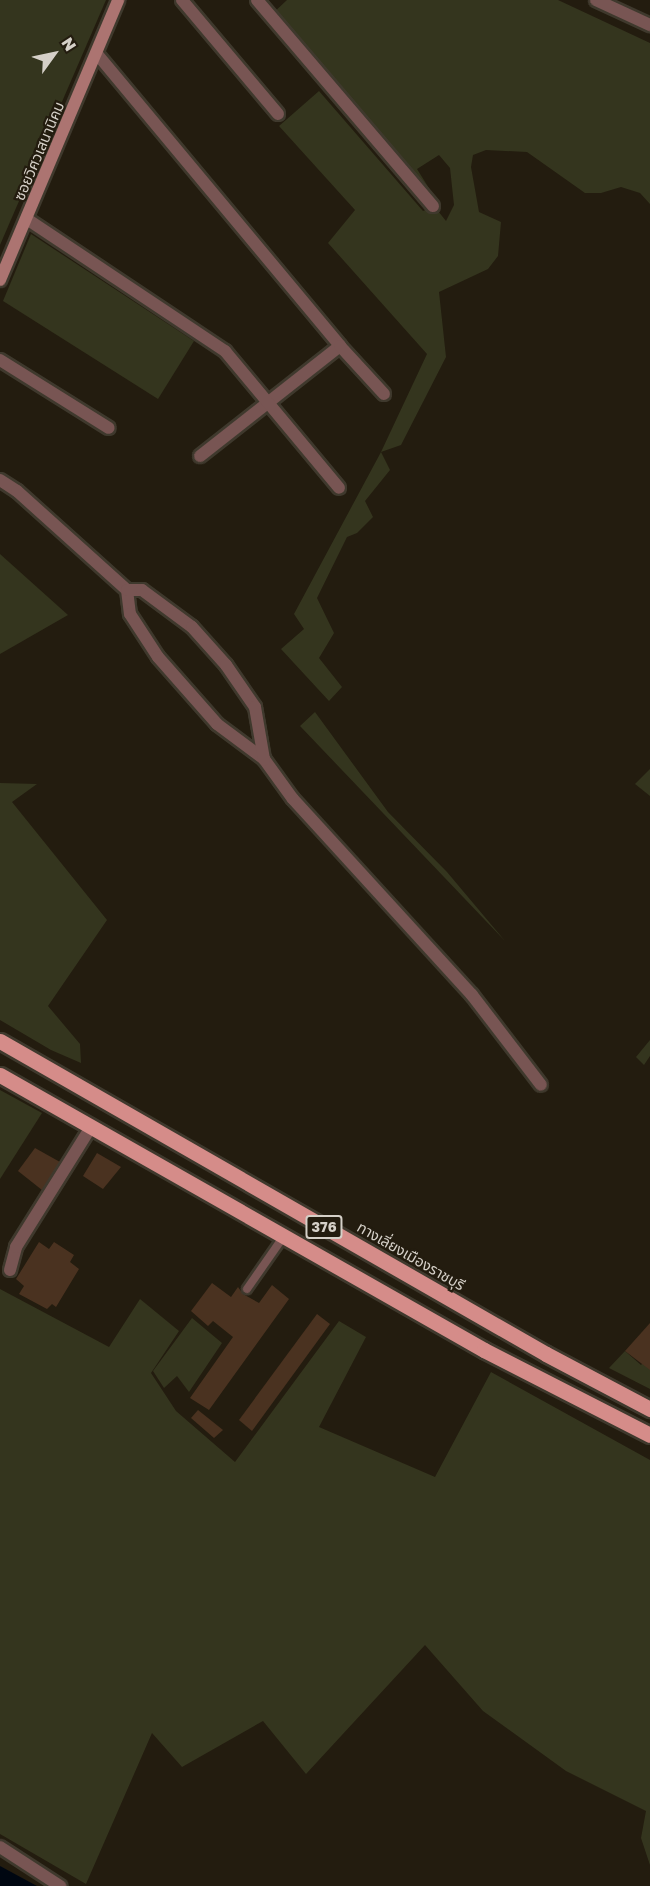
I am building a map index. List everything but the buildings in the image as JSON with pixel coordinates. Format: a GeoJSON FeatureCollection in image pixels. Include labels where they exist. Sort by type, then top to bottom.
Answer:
{"type":"FeatureCollection","features":[{"type":"Feature","properties":{"kind":"main road","name":"ทางเลี่ยงเมืองราชบุรี"},"geometry":{"type":"LineString","coordinates":[[0,1041],[546,1354],[650,1409]]}},
{"type":"Feature","properties":{"kind":"main road","name":"376"},"geometry":{"type":"LineString","coordinates":[[0,1076],[535,1376],[650,1435]]}},
{"type":"Feature","properties":{"kind":"main road"},"geometry":{"type":"LineString","coordinates":[[535,1376],[546,1354]]}},
{"type":"Feature","properties":{"kind":"street","name":"ซอยวิศวเสนานิคม"},"geometry":{"type":"LineString","coordinates":[[0,280],[118,0]]}},
{"type":"Feature","properties":{"kind":"street"},"geometry":{"type":"LineString","coordinates":[[182,0],[279,114]]}},
{"type":"Feature","properties":{"kind":"street"},"geometry":{"type":"LineString","coordinates":[[257,0],[434,206]]}},
{"type":"Feature","properties":{"kind":"street"},"geometry":{"type":"LineString","coordinates":[[596,0],[650,25]]}},
{"type":"Feature","properties":{"kind":"street"},"geometry":{"type":"LineString","coordinates":[[97,54],[340,346],[384,394]]}},
{"type":"Feature","properties":{"kind":"street"},"geometry":{"type":"LineString","coordinates":[[27,219],[225,351],[339,488]]}},
{"type":"Feature","properties":{"kind":"street"},"geometry":{"type":"LineString","coordinates":[[200,456],[340,346]]}},
{"type":"Feature","properties":{"kind":"street"},"geometry":{"type":"LineString","coordinates":[[0,360],[109,428]]}},
{"type":"Feature","properties":{"kind":"street"},"geometry":{"type":"LineString","coordinates":[[0,480],[17,491],[127,590],[130,614],[158,657],[217,724],[264,759],[293,799],[472,995],[541,1084]]}},
{"type":"Feature","properties":{"kind":"street"},"geometry":{"type":"LineString","coordinates":[[127,590],[142,590],[192,627],[226,665],[255,707],[264,759]]}},
{"type":"Feature","properties":{"kind":"street"},"geometry":{"type":"LineString","coordinates":[[10,1270],[16,1247],[91,1127]]}},
{"type":"Feature","properties":{"kind":"street"},"geometry":{"type":"LineString","coordinates":[[0,1847],[60,1886]]}},
{"type":"Feature","properties":{"kind":"lane"},"geometry":{"type":"LineString","coordinates":[[248,1289],[284,1236]]}},
{"type":"Feature","properties":{"kind":"green space"},"geometry":{"type":"Polygon","coordinates":[[[0,0],[106,0],[0,245],[0,0]]]}},
{"type":"Feature","properties":{"kind":"green space"},"geometry":{"type":"Polygon","coordinates":[[[287,0],[558,0],[650,43],[650,204],[640,193],[621,187],[601,193],[585,193],[527,152],[486,150],[473,155],[471,167],[479,212],[501,222],[498,256],[488,269],[439,292],[446,357],[401,445],[381,452],[427,354],[328,243],[355,210],[279,126],[319,91],[423,211],[433,207],[271,15],[287,0]],[[439,155],[417,169],[437,201],[434,206],[446,221],[454,205],[450,168],[439,155]]]}},
{"type":"Feature","properties":{"kind":"green space"},"geometry":{"type":"Polygon","coordinates":[[[31,234],[194,341],[158,399],[3,301],[31,234]]]}},
{"type":"Feature","properties":{"kind":"green space"},"geometry":{"type":"Polygon","coordinates":[[[381,452],[390,470],[365,501],[373,517],[357,533],[347,537],[317,598],[334,633],[319,658],[342,687],[329,701],[281,649],[304,629],[294,614],[381,452]]]}},
{"type":"Feature","properties":{"kind":"green space"},"geometry":{"type":"Polygon","coordinates":[[[0,554],[68,615],[0,654],[0,554]]]}},
{"type":"Feature","properties":{"kind":"green space"},"geometry":{"type":"Polygon","coordinates":[[[315,712],[388,812],[447,872],[505,941],[300,726],[315,712]]]}},
{"type":"Feature","properties":{"kind":"green space"},"geometry":{"type":"Polygon","coordinates":[[[650,769],[650,796],[635,784],[650,769]]]}},
{"type":"Feature","properties":{"kind":"green space"},"geometry":{"type":"Polygon","coordinates":[[[0,783],[37,784],[12,802],[107,920],[48,1006],[80,1044],[81,1063],[51,1050],[0,1020],[0,783]]]}},
{"type":"Feature","properties":{"kind":"green space"},"geometry":{"type":"Polygon","coordinates":[[[650,1040],[650,1056],[644,1065],[636,1057],[650,1040]]]}},
{"type":"Feature","properties":{"kind":"green space"},"geometry":{"type":"Polygon","coordinates":[[[0,1090],[42,1113],[0,1179],[0,1090]]]}},
{"type":"Feature","properties":{"kind":"green space"},"geometry":{"type":"Polygon","coordinates":[[[0,1289],[109,1347],[140,1299],[179,1331],[151,1373],[176,1411],[235,1462],[339,1321],[366,1337],[319,1427],[435,1477],[491,1372],[650,1460],[650,1865],[641,1838],[646,1811],[566,1771],[483,1711],[425,1645],[306,1774],[263,1721],[182,1767],[152,1733],[86,1884],[0,1834],[0,1289]]]}},
{"type":"Feature","properties":{"kind":"green space"},"geometry":{"type":"Polygon","coordinates":[[[192,1318],[222,1343],[189,1392],[177,1376],[164,1388],[153,1371],[192,1318]]]}},
{"type":"Feature","properties":{"kind":"green space"},"geometry":{"type":"Polygon","coordinates":[[[625,1351],[641,1365],[643,1363],[650,1366],[650,1389],[609,1368],[625,1351]]]}},
{"type":"Feature","properties":{"kind":"shaded area"},"geometry":{"type":"Polygon","coordinates":[[[0,1866],[37,1886],[0,1886],[0,1866]]]}}]}
